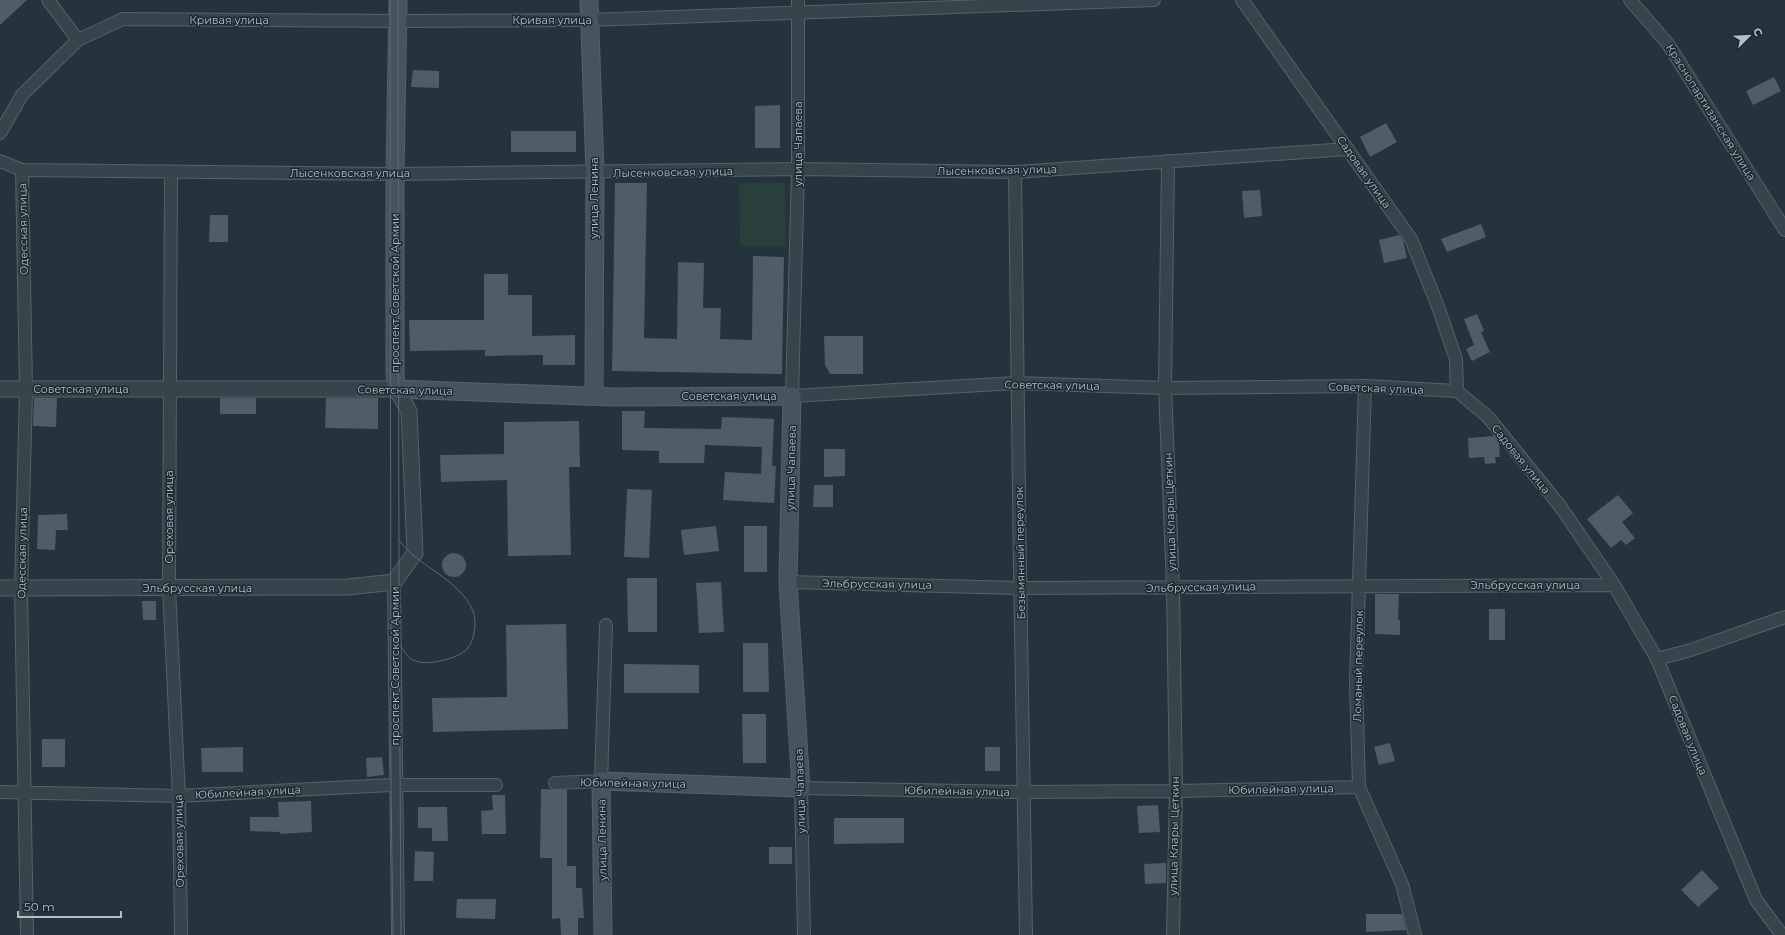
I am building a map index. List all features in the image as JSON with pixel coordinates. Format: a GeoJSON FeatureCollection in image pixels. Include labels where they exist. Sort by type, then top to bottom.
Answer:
{"type":"FeatureCollection","features":[{"type":"Feature","properties":{"kind":"main road","name":"проспект Советской Армии"},"geometry":{"type":"LineString","coordinates":[[396,389],[395,174],[398,0]]}},
{"type":"Feature","properties":{"kind":"main road","name":"улица Ленина"},"geometry":{"type":"LineString","coordinates":[[589,0],[595,173],[594,395]]}},
{"type":"Feature","properties":{"kind":"main road","name":"Советская улица"},"geometry":{"type":"LineString","coordinates":[[396,389],[594,395],[613,397],[792,396]]}},
{"type":"Feature","properties":{"kind":"main road","name":"улица Чапаева"},"geometry":{"type":"LineString","coordinates":[[792,396],[788,582],[801,788]]}},
{"type":"Feature","properties":{"kind":"main road","name":"улица Ленина"},"geometry":{"type":"LineString","coordinates":[[601,781],[603,935]]}},
{"type":"Feature","properties":{"kind":"main road","name":"Юбилейная улица"},"geometry":{"type":"LineString","coordinates":[[601,781],[801,788]]}},
{"type":"Feature","properties":{"kind":"street"},"geometry":{"type":"LineString","coordinates":[[48,0],[78,40]]}},
{"type":"Feature","properties":{"kind":"street","name":"улица Чапаева"},"geometry":{"type":"LineString","coordinates":[[792,396],[798,169],[798,0]]}},
{"type":"Feature","properties":{"kind":"street","name":"Кривая улица"},"geometry":{"type":"LineString","coordinates":[[0,133],[22,95],[78,40],[124,19],[398,21],[589,20],[1154,0]]}},
{"type":"Feature","properties":{"kind":"street","name":"Садовая улица"},"geometry":{"type":"LineString","coordinates":[[1242,0],[1411,239],[1437,304],[1456,359],[1457,390],[1488,417],[1555,500],[1614,584],[1657,659],[1756,900],[1782,935]]}},
{"type":"Feature","properties":{"kind":"street","name":"Краснопартизанская улица"},"geometry":{"type":"LineString","coordinates":[[1630,0],[1668,44],[1785,230]]}},
{"type":"Feature","properties":{"kind":"street","name":"Лысенковская улица"},"geometry":{"type":"LineString","coordinates":[[0,161],[22,170],[170,172],[395,174],[595,173],[798,169],[1015,172],[1348,149]]}},
{"type":"Feature","properties":{"kind":"street","name":"улица Клары Цеткин"},"geometry":{"type":"LineString","coordinates":[[1168,161],[1166,388],[1173,587],[1176,791],[1173,935]]}},
{"type":"Feature","properties":{"kind":"street","name":"Одесская улица"},"geometry":{"type":"LineString","coordinates":[[22,170],[26,389],[21,588],[27,935]]}},
{"type":"Feature","properties":{"kind":"street","name":"Ореховая улица"},"geometry":{"type":"LineString","coordinates":[[170,172],[168,389],[169,588],[179,796],[181,935]]}},
{"type":"Feature","properties":{"kind":"street","name":"Безымянный переулок"},"geometry":{"type":"LineString","coordinates":[[1015,172],[1016,383],[1021,588],[1026,935]]}},
{"type":"Feature","properties":{"kind":"street","name":"Советская улица"},"geometry":{"type":"LineString","coordinates":[[792,396],[1016,383],[1166,388],[1365,386],[1457,390]]}},
{"type":"Feature","properties":{"kind":"street","name":"Ломаный переулок"},"geometry":{"type":"LineString","coordinates":[[1365,386],[1356,682],[1359,787],[1402,884],[1415,935]]}},
{"type":"Feature","properties":{"kind":"street","name":"Советская улица"},"geometry":{"type":"LineString","coordinates":[[0,389],[396,389]]}},
{"type":"Feature","properties":{"kind":"street","name":"проспект Советской Армии"},"geometry":{"type":"LineString","coordinates":[[396,389],[409,410],[415,553],[394,582],[398,935]]}},
{"type":"Feature","properties":{"kind":"street","name":"Эльбрусская улица"},"geometry":{"type":"LineString","coordinates":[[0,588],[348,587],[394,582]]}},
{"type":"Feature","properties":{"kind":"street","name":"Эльбрусская улица"},"geometry":{"type":"LineString","coordinates":[[788,582],[1021,588],[1614,584]]}},
{"type":"Feature","properties":{"kind":"street"},"geometry":{"type":"LineString","coordinates":[[1657,659],[1691,650],[1785,617]]}},
{"type":"Feature","properties":{"kind":"street","name":"улица Ленина"},"geometry":{"type":"LineString","coordinates":[[601,781],[606,626]]}},
{"type":"Feature","properties":{"kind":"street","name":"Юбилейная улица"},"geometry":{"type":"LineString","coordinates":[[555,783],[601,781]]}},
{"type":"Feature","properties":{"kind":"street","name":"Юбилейная улица"},"geometry":{"type":"LineString","coordinates":[[0,792],[179,796],[396,785],[496,785]]}},
{"type":"Feature","properties":{"kind":"street","name":"Юбилейная улица"},"geometry":{"type":"LineString","coordinates":[[801,788],[1024,792],[1176,791],[1359,787]]}},
{"type":"Feature","properties":{"kind":"street","name":"улица Чапаева"},"geometry":{"type":"LineString","coordinates":[[801,788],[804,935]]}},
{"type":"Feature","properties":{"kind":"green space"},"geometry":{"type":"Polygon","coordinates":[[[739,183],[785,183],[786,246],[740,246],[739,183]]]}},
{"type":"Feature","properties":{"kind":"building"},"geometry":{"type":"Polygon","coordinates":[[[0,0],[27,0],[0,25],[0,0]]]}},
{"type":"Feature","properties":{"kind":"building"},"geometry":{"type":"Polygon","coordinates":[[[413,70],[439,71],[439,88],[411,87],[413,70]]]}},
{"type":"Feature","properties":{"kind":"building"},"geometry":{"type":"Polygon","coordinates":[[[1774,77],[1781,91],[1753,105],[1746,91],[1774,77]]]}},
{"type":"Feature","properties":{"kind":"building"},"geometry":{"type":"Polygon","coordinates":[[[780,105],[780,148],[755,148],[755,106],[780,105]]]}},
{"type":"Feature","properties":{"kind":"building"},"geometry":{"type":"Polygon","coordinates":[[[1386,123],[1397,142],[1370,157],[1360,137],[1386,123]]]}},
{"type":"Feature","properties":{"kind":"building"},"geometry":{"type":"Polygon","coordinates":[[[511,131],[576,131],[576,152],[511,152],[511,131]]]}},
{"type":"Feature","properties":{"kind":"building"},"geometry":{"type":"Polygon","coordinates":[[[615,183],[647,183],[644,338],[677,339],[678,262],[704,263],[703,308],[721,308],[720,339],[752,340],[753,256],[784,257],[782,374],[612,371],[615,183]]]}},
{"type":"Feature","properties":{"kind":"building"},"geometry":{"type":"Polygon","coordinates":[[[1260,190],[1262,216],[1244,218],[1242,191],[1260,190]]]}},
{"type":"Feature","properties":{"kind":"building"},"geometry":{"type":"Polygon","coordinates":[[[210,215],[228,215],[228,242],[209,242],[210,215]]]}},
{"type":"Feature","properties":{"kind":"building"},"geometry":{"type":"Polygon","coordinates":[[[1481,224],[1486,237],[1447,252],[1441,239],[1481,224]]]}},
{"type":"Feature","properties":{"kind":"building"},"geometry":{"type":"Polygon","coordinates":[[[1399,235],[1403,240],[1407,258],[1384,263],[1379,240],[1399,235]]]}},
{"type":"Feature","properties":{"kind":"building"},"geometry":{"type":"Polygon","coordinates":[[[484,274],[508,274],[508,295],[532,295],[532,336],[575,335],[575,365],[543,365],[543,355],[485,356],[485,350],[410,351],[409,320],[484,320],[484,274]]]}},
{"type":"Feature","properties":{"kind":"building"},"geometry":{"type":"Polygon","coordinates":[[[1477,314],[1484,331],[1481,332],[1490,352],[1472,361],[1466,349],[1474,345],[1464,319],[1477,314]]]}},
{"type":"Feature","properties":{"kind":"building"},"geometry":{"type":"Polygon","coordinates":[[[824,336],[863,336],[863,374],[830,374],[825,365],[824,336]]]}},
{"type":"Feature","properties":{"kind":"building"},"geometry":{"type":"Polygon","coordinates":[[[34,398],[57,398],[56,427],[33,426],[34,398]]]}},
{"type":"Feature","properties":{"kind":"building"},"geometry":{"type":"Polygon","coordinates":[[[220,398],[256,398],[256,414],[220,414],[220,398]]]}},
{"type":"Feature","properties":{"kind":"building"},"geometry":{"type":"Polygon","coordinates":[[[326,398],[378,398],[378,429],[325,428],[326,398]]]}},
{"type":"Feature","properties":{"kind":"building"},"geometry":{"type":"Polygon","coordinates":[[[622,411],[645,411],[644,428],[721,429],[722,417],[774,419],[772,466],[776,466],[774,503],[723,500],[725,472],[761,474],[762,447],[705,445],[704,463],[659,463],[659,451],[622,450],[622,411]]]}},
{"type":"Feature","properties":{"kind":"building"},"geometry":{"type":"Polygon","coordinates":[[[579,421],[580,467],[569,467],[571,555],[508,556],[507,480],[441,482],[440,455],[504,454],[504,422],[579,421]]]}},
{"type":"Feature","properties":{"kind":"building"},"geometry":{"type":"Polygon","coordinates":[[[1494,436],[1499,442],[1500,457],[1495,457],[1496,463],[1485,464],[1484,457],[1469,458],[1468,438],[1494,436]]]}},
{"type":"Feature","properties":{"kind":"building"},"geometry":{"type":"Polygon","coordinates":[[[824,449],[845,449],[845,476],[824,477],[824,449]]]}},
{"type":"Feature","properties":{"kind":"building"},"geometry":{"type":"Polygon","coordinates":[[[814,485],[833,485],[833,507],[813,507],[814,485]]]}},
{"type":"Feature","properties":{"kind":"building"},"geometry":{"type":"Polygon","coordinates":[[[627,489],[652,490],[649,558],[624,557],[627,489]]]}},
{"type":"Feature","properties":{"kind":"building"},"geometry":{"type":"Polygon","coordinates":[[[1618,495],[1633,513],[1622,522],[1635,538],[1626,545],[1621,540],[1611,548],[1587,519],[1618,495]]]}},
{"type":"Feature","properties":{"kind":"building"},"geometry":{"type":"Polygon","coordinates":[[[67,514],[68,530],[56,530],[55,550],[37,549],[38,515],[67,514]]]}},
{"type":"Feature","properties":{"kind":"building"},"geometry":{"type":"Polygon","coordinates":[[[716,526],[719,551],[684,555],[681,530],[716,526]]]}},
{"type":"Feature","properties":{"kind":"building"},"geometry":{"type":"Polygon","coordinates":[[[744,526],[767,526],[767,572],[744,572],[744,526]]]}},
{"type":"Feature","properties":{"kind":"building"},"geometry":{"type":"Polygon","coordinates":[[[454,553],[459,554],[465,560],[465,570],[459,576],[454,577],[449,576],[443,570],[442,565],[443,560],[449,554],[454,553]]]}},
{"type":"Feature","properties":{"kind":"building"},"geometry":{"type":"Polygon","coordinates":[[[627,578],[657,578],[657,632],[628,632],[627,578]]]}},
{"type":"Feature","properties":{"kind":"building"},"geometry":{"type":"Polygon","coordinates":[[[721,582],[724,632],[699,633],[696,583],[721,582]]]}},
{"type":"Feature","properties":{"kind":"building"},"geometry":{"type":"Polygon","coordinates":[[[1375,594],[1399,594],[1398,620],[1400,620],[1400,635],[1375,634],[1375,594]]]}},
{"type":"Feature","properties":{"kind":"building"},"geometry":{"type":"Polygon","coordinates":[[[142,601],[156,601],[156,620],[143,620],[142,601]]]}},
{"type":"Feature","properties":{"kind":"building"},"geometry":{"type":"Polygon","coordinates":[[[1489,609],[1505,609],[1505,640],[1489,640],[1489,609]]]}},
{"type":"Feature","properties":{"kind":"building"},"geometry":{"type":"Polygon","coordinates":[[[566,624],[568,729],[433,732],[432,698],[507,697],[506,625],[566,624]]]}},
{"type":"Feature","properties":{"kind":"building"},"geometry":{"type":"Polygon","coordinates":[[[743,643],[768,643],[769,692],[743,692],[743,643]]]}},
{"type":"Feature","properties":{"kind":"building"},"geometry":{"type":"Polygon","coordinates":[[[624,664],[699,665],[699,693],[624,693],[624,664]]]}},
{"type":"Feature","properties":{"kind":"building"},"geometry":{"type":"Polygon","coordinates":[[[742,714],[766,714],[766,763],[743,763],[742,714]]]}},
{"type":"Feature","properties":{"kind":"building"},"geometry":{"type":"Polygon","coordinates":[[[42,739],[65,739],[65,767],[42,767],[42,739]]]}},
{"type":"Feature","properties":{"kind":"building"},"geometry":{"type":"Polygon","coordinates":[[[1390,743],[1395,761],[1379,765],[1374,747],[1390,743]]]}},
{"type":"Feature","properties":{"kind":"building"},"geometry":{"type":"Polygon","coordinates":[[[243,747],[243,772],[202,772],[201,748],[243,747]]]}},
{"type":"Feature","properties":{"kind":"building"},"geometry":{"type":"Polygon","coordinates":[[[985,747],[1000,747],[1000,771],[985,771],[985,747]]]}},
{"type":"Feature","properties":{"kind":"building"},"geometry":{"type":"Polygon","coordinates":[[[382,757],[384,775],[367,777],[366,758],[382,757]]]}},
{"type":"Feature","properties":{"kind":"building"},"geometry":{"type":"Polygon","coordinates":[[[541,789],[567,790],[567,866],[576,866],[576,888],[582,888],[584,918],[578,918],[578,935],[561,935],[560,918],[552,919],[552,858],[540,858],[541,789]]]}},
{"type":"Feature","properties":{"kind":"building"},"geometry":{"type":"Polygon","coordinates":[[[492,795],[505,795],[506,834],[482,834],[481,811],[493,810],[492,795]]]}},
{"type":"Feature","properties":{"kind":"building"},"geometry":{"type":"Polygon","coordinates":[[[311,801],[312,832],[280,834],[280,832],[250,831],[250,817],[279,817],[278,802],[311,801]]]}},
{"type":"Feature","properties":{"kind":"building"},"geometry":{"type":"Polygon","coordinates":[[[1158,805],[1160,832],[1139,833],[1137,806],[1158,805]]]}},
{"type":"Feature","properties":{"kind":"building"},"geometry":{"type":"Polygon","coordinates":[[[418,807],[447,807],[448,841],[432,841],[432,828],[418,828],[418,807]]]}},
{"type":"Feature","properties":{"kind":"building"},"geometry":{"type":"Polygon","coordinates":[[[834,818],[904,818],[904,843],[834,844],[834,818]]]}},
{"type":"Feature","properties":{"kind":"building"},"geometry":{"type":"Polygon","coordinates":[[[769,847],[792,847],[792,864],[769,864],[769,847]]]}},
{"type":"Feature","properties":{"kind":"building"},"geometry":{"type":"Polygon","coordinates":[[[415,851],[434,852],[433,881],[414,881],[415,851]]]}},
{"type":"Feature","properties":{"kind":"building"},"geometry":{"type":"Polygon","coordinates":[[[1166,863],[1166,883],[1145,884],[1144,864],[1166,863]]]}},
{"type":"Feature","properties":{"kind":"building"},"geometry":{"type":"Polygon","coordinates":[[[1702,870],[1719,888],[1698,907],[1681,890],[1702,870]]]}},
{"type":"Feature","properties":{"kind":"building"},"geometry":{"type":"Polygon","coordinates":[[[457,899],[496,899],[495,919],[456,918],[457,899]]]}},
{"type":"Feature","properties":{"kind":"building"},"geometry":{"type":"Polygon","coordinates":[[[1366,914],[1402,914],[1406,930],[1366,932],[1366,914]]]}},
{"type":"Feature","properties":{"kind":"tram line"},"geometry":{"type":"LineString","coordinates":[[390,0],[391,785],[393,935]]}},
{"type":"Feature","properties":{"kind":"tram line"},"geometry":{"type":"LineString","coordinates":[[398,0],[401,935]]}},
{"type":"Feature","properties":{"kind":"tram line"},"geometry":{"type":"LineString","coordinates":[[399,540],[407,550],[449,581],[467,600],[473,611],[475,625],[472,641],[467,649],[463,653],[449,659],[425,663],[418,662],[411,659],[400,644]]}}]}
